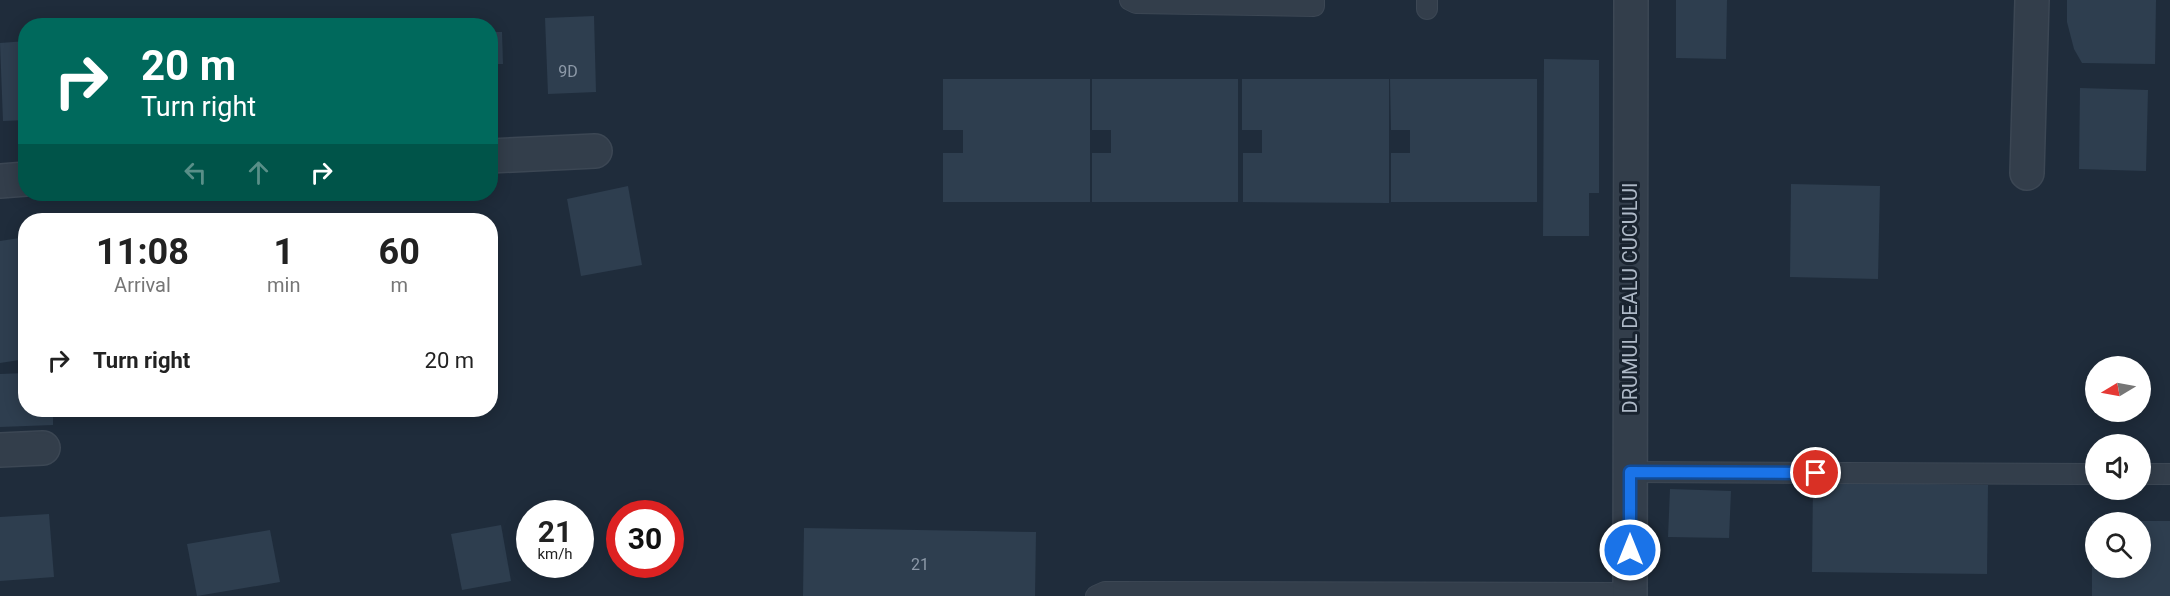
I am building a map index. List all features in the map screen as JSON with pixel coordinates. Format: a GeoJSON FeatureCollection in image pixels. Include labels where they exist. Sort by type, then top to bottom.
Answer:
{"type":"FeatureCollection","features":[{"type":"Feature","properties":{"kind":"street","name":"DRUMUL DEALU CUCULUI"},"geometry":{"type":"LineString","coordinates":[[1630,595],[1631,0]]}},
{"type":"Feature","properties":{"kind":"street"},"geometry":{"type":"LineString","coordinates":[[2027,173],[2032,0]]}},
{"type":"Feature","properties":{"kind":"street"},"geometry":{"type":"LineString","coordinates":[[498,156],[595,151]]}},
{"type":"Feature","properties":{"kind":"street"},"geometry":{"type":"LineString","coordinates":[[0,180],[18,180]]}},
{"type":"Feature","properties":{"kind":"street"},"geometry":{"type":"LineString","coordinates":[[0,450],[43,448]]}},
{"type":"Feature","properties":{"kind":"lane"},"geometry":{"type":"LineString","coordinates":[[1130,0],[1136,3],[1314,6],[1314,0]]}},
{"type":"Feature","properties":{"kind":"lane"},"geometry":{"type":"LineString","coordinates":[[1630,472],[2085,474]]}},
{"type":"Feature","properties":{"kind":"lane"},"geometry":{"type":"LineString","coordinates":[[2151,474],[2170,474]]}},
{"type":"Feature","properties":{"kind":"lane"},"geometry":{"type":"LineString","coordinates":[[1096,596],[1105,592],[1630,595]]}},
{"type":"Feature","properties":{"kind":"building"},"geometry":{"type":"Polygon","coordinates":[[[1676,0],[1727,0],[1726,59],[1676,58],[1676,0]]]}},
{"type":"Feature","properties":{"kind":"building"},"geometry":{"type":"Polygon","coordinates":[[[2067,0],[2156,0],[2155,64],[2082,63],[2074,49],[2067,22],[2067,0]]]}},
{"type":"Feature","properties":{"kind":"building"},"geometry":{"type":"Polygon","coordinates":[[[594,16],[596,92],[548,94],[545,18],[594,16]]]}},
{"type":"Feature","properties":{"kind":"building"},"geometry":{"type":"Polygon","coordinates":[[[498,32],[502,32],[503,64],[498,64],[498,32]]]}},
{"type":"Feature","properties":{"kind":"building"},"geometry":{"type":"Polygon","coordinates":[[[18,42],[18,120],[3,121],[0,43],[18,42]]]}},
{"type":"Feature","properties":{"kind":"building"},"geometry":{"type":"Polygon","coordinates":[[[1544,59],[1599,60],[1599,193],[1589,193],[1589,236],[1543,236],[1544,59]]]}},
{"type":"Feature","properties":{"kind":"building"},"geometry":{"type":"Polygon","coordinates":[[[943,79],[1090,79],[1090,202],[943,202],[943,153],[963,153],[963,130],[943,130],[943,79]]]}},
{"type":"Feature","properties":{"kind":"building"},"geometry":{"type":"Polygon","coordinates":[[[1092,79],[1238,79],[1238,202],[1092,202],[1092,153],[1111,153],[1111,130],[1092,130],[1092,79]]]}},
{"type":"Feature","properties":{"kind":"building"},"geometry":{"type":"Polygon","coordinates":[[[1242,79],[1389,79],[1389,203],[1243,202],[1243,153],[1262,153],[1262,130],[1242,130],[1242,79]]]}},
{"type":"Feature","properties":{"kind":"building"},"geometry":{"type":"Polygon","coordinates":[[[1390,79],[1537,79],[1537,202],[1391,202],[1391,153],[1410,153],[1410,130],[1391,130],[1390,79]]]}},
{"type":"Feature","properties":{"kind":"building"},"geometry":{"type":"Polygon","coordinates":[[[2080,88],[2148,90],[2146,171],[2079,169],[2080,88]]]}},
{"type":"Feature","properties":{"kind":"building"},"geometry":{"type":"Polygon","coordinates":[[[1791,184],[1880,186],[1878,279],[1790,277],[1791,184]]]}},
{"type":"Feature","properties":{"kind":"building"},"geometry":{"type":"Polygon","coordinates":[[[628,186],[642,265],[581,276],[567,199],[628,186]]]}},
{"type":"Feature","properties":{"kind":"building"},"geometry":{"type":"Polygon","coordinates":[[[18,238],[18,360],[0,363],[0,241],[18,238]]]}},
{"type":"Feature","properties":{"kind":"building"},"geometry":{"type":"Polygon","coordinates":[[[18,373],[18,417],[53,417],[53,425],[0,427],[0,374],[18,373]]]}},
{"type":"Feature","properties":{"kind":"building"},"geometry":{"type":"Polygon","coordinates":[[[1813,482],[1988,485],[1987,574],[1812,572],[1813,482]]]}},
{"type":"Feature","properties":{"kind":"building"},"geometry":{"type":"Polygon","coordinates":[[[1670,489],[1731,491],[1729,538],[1668,537],[1670,489]]]}},
{"type":"Feature","properties":{"kind":"building"},"geometry":{"type":"Polygon","coordinates":[[[49,514],[54,577],[0,581],[0,517],[49,514]]]}},
{"type":"Feature","properties":{"kind":"building"},"geometry":{"type":"Polygon","coordinates":[[[2151,521],[2170,521],[2170,596],[2092,596],[2092,578],[2151,578],[2151,521]]]}},
{"type":"Feature","properties":{"kind":"building"},"geometry":{"type":"Polygon","coordinates":[[[501,525],[511,581],[462,590],[451,534],[501,525]]]}},
{"type":"Feature","properties":{"kind":"building"},"geometry":{"type":"Polygon","coordinates":[[[804,528],[1036,532],[1035,596],[803,596],[804,528]]]}},
{"type":"Feature","properties":{"kind":"building"},"geometry":{"type":"Polygon","coordinates":[[[270,530],[280,582],[197,596],[187,544],[270,530]]]}},
{"type":"Feature","properties":{"kind":"route"},"geometry":{"type":"LineString","coordinates":[[1630,550],[1630,472],[1816,473]]}}]}
